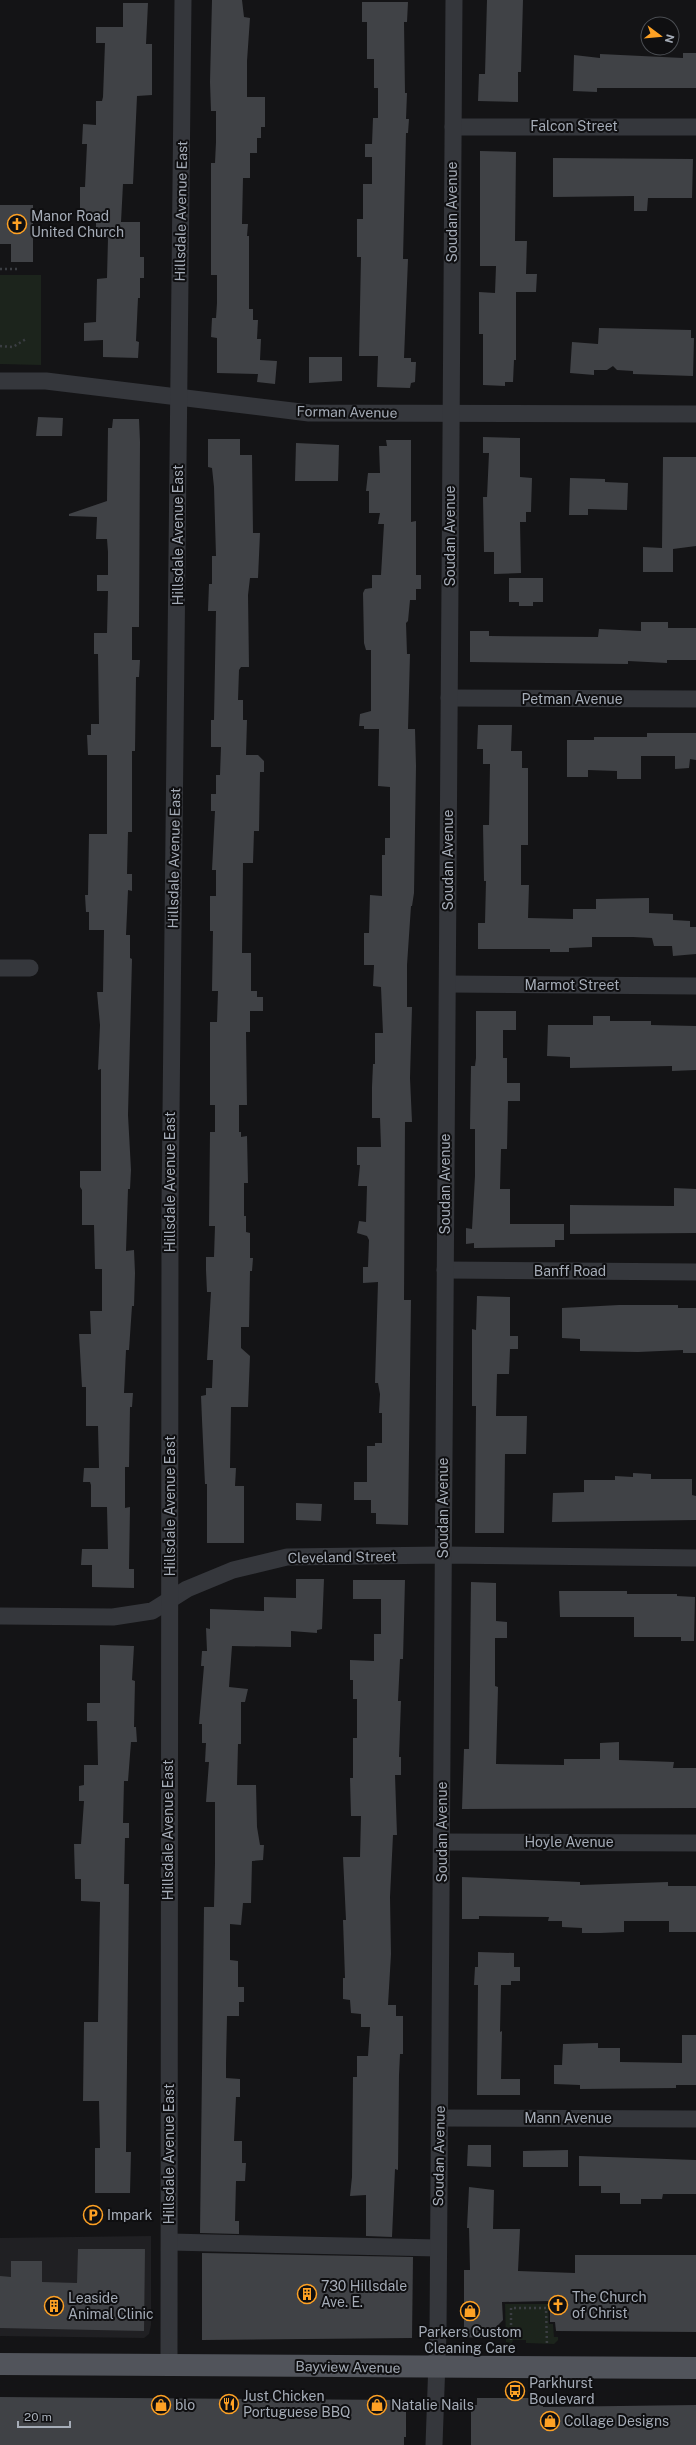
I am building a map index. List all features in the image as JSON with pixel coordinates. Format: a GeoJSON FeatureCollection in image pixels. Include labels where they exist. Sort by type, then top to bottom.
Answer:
{"type":"FeatureCollection","features":[{"type":"Feature","properties":{"kind":"main road","name":"Bayview Avenue"},"geometry":{"type":"LineString","coordinates":[[0,2364],[438,2368],[696,2368]]}},
{"type":"Feature","properties":{"kind":"street","name":"Hillsdale Avenue East"},"geometry":{"type":"LineString","coordinates":[[169,2365],[170,1206],[183,0]]}},
{"type":"Feature","properties":{"kind":"street","name":"Soudan Avenue"},"geometry":{"type":"LineString","coordinates":[[438,2368],[454,0]]}},
{"type":"Feature","properties":{"kind":"street","name":"Falcon Street"},"geometry":{"type":"LineString","coordinates":[[453,127],[696,127]]}},
{"type":"Feature","properties":{"kind":"street","name":"Forman Avenue"},"geometry":{"type":"LineString","coordinates":[[0,380],[46,381],[309,414],[451,412],[696,414]]}},
{"type":"Feature","properties":{"kind":"street","name":"Petman Avenue"},"geometry":{"type":"LineString","coordinates":[[449,698],[696,699]]}},
{"type":"Feature","properties":{"kind":"street"},"geometry":{"type":"LineString","coordinates":[[0,968],[30,968]]}},
{"type":"Feature","properties":{"kind":"street","name":"Marmot Street"},"geometry":{"type":"LineString","coordinates":[[448,984],[696,986]]}},
{"type":"Feature","properties":{"kind":"street","name":"Banff Road"},"geometry":{"type":"LineString","coordinates":[[445,1270],[696,1272]]}},
{"type":"Feature","properties":{"kind":"street","name":"Cleveland Street"},"geometry":{"type":"LineString","coordinates":[[0,1616],[113,1617],[152,1611],[187,1589],[233,1570],[286,1557],[443,1555],[696,1558]]}},
{"type":"Feature","properties":{"kind":"street","name":"Hoyle Avenue"},"geometry":{"type":"LineString","coordinates":[[442,1842],[696,1843]]}},
{"type":"Feature","properties":{"kind":"street","name":"Mann Avenue"},"geometry":{"type":"LineString","coordinates":[[440,2118],[696,2119]]}},
{"type":"Feature","properties":{"kind":"street"},"geometry":{"type":"LineString","coordinates":[[170,2242],[438,2248]]}},
{"type":"Feature","properties":{"kind":"street"},"geometry":{"type":"LineString","coordinates":[[434,2445],[438,2368]]}},
{"type":"Feature","properties":{"kind":"path"},"geometry":{"type":"LineString","coordinates":[[0,269],[20,269]]}},
{"type":"Feature","properties":{"kind":"path"},"geometry":{"type":"LineString","coordinates":[[0,346],[14,347],[26,339]]}},
{"type":"Feature","properties":{"kind":"path"},"geometry":{"type":"LineString","coordinates":[[511,2345],[511,2308],[546,2308],[547,2346]]}},
{"type":"Feature","properties":{"kind":"shaded area"},"geometry":{"type":"Polygon","coordinates":[[[0,275],[41,275],[41,365],[0,364],[0,275]]]}},
{"type":"Feature","properties":{"kind":"shaded area"},"geometry":{"type":"Polygon","coordinates":[[[151,2236],[151,2325],[149,2334],[144,2338],[0,2336],[0,2238],[151,2236]]]}},
{"type":"Feature","properties":{"kind":"shaded area"},"geometry":{"type":"Polygon","coordinates":[[[505,2304],[548,2304],[549,2324],[553,2324],[554,2337],[558,2337],[558,2340],[554,2344],[526,2343],[526,2340],[513,2340],[512,2343],[506,2342],[505,2304]]]}},
{"type":"Feature","properties":{"kind":"building"},"geometry":{"type":"Polygon","coordinates":[[[212,0],[242,0],[244,17],[250,18],[247,61],[247,97],[265,97],[265,127],[261,127],[261,138],[257,138],[257,153],[250,153],[250,178],[243,178],[242,224],[248,224],[247,236],[249,236],[249,309],[253,309],[253,320],[258,320],[257,339],[261,339],[260,360],[277,361],[275,384],[257,382],[258,374],[217,373],[217,338],[211,337],[212,318],[216,318],[217,303],[217,275],[211,275],[211,163],[215,163],[216,142],[216,111],[211,111],[210,82],[212,0]]]}},
{"type":"Feature","properties":{"kind":"building"},"geometry":{"type":"Polygon","coordinates":[[[487,0],[523,0],[521,72],[518,72],[518,102],[478,101],[479,74],[485,74],[487,0]]]}},
{"type":"Feature","properties":{"kind":"building"},"geometry":{"type":"Polygon","coordinates":[[[362,2],[408,2],[407,22],[404,22],[405,93],[407,93],[406,119],[409,119],[408,133],[406,133],[403,259],[408,259],[404,358],[411,358],[411,362],[416,362],[415,382],[411,383],[410,388],[377,387],[378,356],[359,356],[361,257],[357,257],[357,219],[363,219],[363,184],[372,184],[372,157],[365,157],[365,144],[372,144],[373,118],[378,118],[378,88],[374,88],[374,59],[367,59],[367,22],[362,22],[362,2]]]}},
{"type":"Feature","properties":{"kind":"building"},"geometry":{"type":"Polygon","coordinates":[[[123,3],[148,3],[146,44],[152,44],[152,95],[137,96],[133,184],[123,184],[121,222],[140,222],[140,257],[144,257],[144,278],[140,278],[140,298],[138,298],[136,341],[139,342],[138,358],[103,357],[103,340],[84,341],[84,323],[96,322],[97,279],[107,278],[108,238],[96,238],[96,219],[80,219],[80,187],[85,187],[87,144],[82,144],[83,124],[96,125],[96,101],[102,101],[103,97],[105,43],[96,43],[96,27],[123,27],[123,3]]]}},
{"type":"Feature","properties":{"kind":"building"},"geometry":{"type":"Polygon","coordinates":[[[683,53],[696,53],[696,88],[597,88],[597,92],[573,91],[574,55],[600,58],[600,54],[683,58],[683,53]]]}},
{"type":"Feature","properties":{"kind":"building"},"geometry":{"type":"Polygon","coordinates":[[[480,151],[516,152],[515,241],[527,241],[526,274],[537,274],[536,292],[516,292],[516,360],[514,360],[513,382],[505,382],[505,386],[483,385],[483,334],[479,334],[479,292],[495,293],[496,266],[480,266],[480,151]]]}},
{"type":"Feature","properties":{"kind":"building"},"geometry":{"type":"Polygon","coordinates":[[[553,158],[693,159],[692,198],[648,198],[647,211],[634,211],[634,196],[553,197],[553,158]]]}},
{"type":"Feature","properties":{"kind":"building","name":"Manor Road United Church"},"geometry":{"type":"Polygon","coordinates":[[[0,205],[33,205],[33,262],[11,262],[11,244],[0,244],[0,205]]]}},
{"type":"Feature","properties":{"kind":"building"},"geometry":{"type":"Polygon","coordinates":[[[599,328],[691,330],[691,338],[694,338],[693,376],[633,374],[633,371],[617,370],[613,366],[607,370],[594,370],[594,375],[570,373],[572,342],[598,344],[599,328]]]}},
{"type":"Feature","properties":{"kind":"building"},"geometry":{"type":"Polygon","coordinates":[[[309,357],[342,357],[342,381],[309,383],[309,357]]]}},
{"type":"Feature","properties":{"kind":"building"},"geometry":{"type":"Polygon","coordinates":[[[38,417],[63,418],[62,436],[36,436],[38,417]]]}},
{"type":"Feature","properties":{"kind":"building"},"geometry":{"type":"Polygon","coordinates":[[[113,419],[139,419],[140,442],[139,627],[132,627],[132,660],[140,660],[139,677],[136,677],[135,751],[132,751],[132,832],[128,832],[127,874],[132,874],[132,891],[128,890],[126,935],[130,935],[130,958],[132,959],[128,1115],[131,1170],[130,1189],[128,1189],[126,1251],[134,1250],[135,1273],[134,1306],[132,1306],[129,1350],[126,1350],[124,1393],[133,1393],[132,1407],[130,1407],[129,1467],[125,1467],[125,1508],[130,1507],[129,1569],[134,1569],[134,1588],[92,1587],[92,1565],[81,1565],[82,1549],[108,1549],[107,1507],[91,1507],[91,1485],[90,1482],[83,1482],[84,1468],[99,1468],[98,1426],[86,1426],[86,1387],[82,1387],[79,1334],[91,1334],[90,1311],[102,1311],[102,1269],[95,1269],[94,1225],[82,1225],[82,1190],[80,1187],[80,1171],[101,1171],[101,1069],[98,1070],[100,1025],[97,992],[103,992],[104,930],[89,930],[89,912],[86,912],[85,895],[88,895],[89,834],[107,834],[107,755],[88,755],[87,735],[91,735],[91,724],[99,724],[98,654],[94,654],[94,633],[107,633],[108,591],[97,591],[97,575],[108,575],[108,552],[107,539],[96,539],[97,517],[69,516],[69,514],[107,501],[108,428],[112,428],[113,419]]]}},
{"type":"Feature","properties":{"kind":"building"},"geometry":{"type":"Polygon","coordinates":[[[483,437],[520,438],[520,477],[532,478],[531,512],[526,512],[526,522],[520,522],[521,573],[494,574],[494,552],[484,552],[483,497],[487,497],[489,453],[483,453],[483,437]]]}},
{"type":"Feature","properties":{"kind":"building"},"geometry":{"type":"Polygon","coordinates":[[[208,439],[240,439],[240,455],[252,455],[253,533],[260,533],[258,578],[250,578],[248,595],[249,667],[241,667],[239,670],[238,700],[243,700],[243,720],[247,720],[246,755],[258,755],[264,761],[264,772],[260,772],[259,831],[254,831],[253,863],[243,863],[242,953],[251,953],[251,991],[257,991],[257,997],[263,997],[263,1011],[250,1011],[250,1032],[246,1032],[247,1105],[239,1105],[239,1132],[241,1132],[241,1137],[247,1136],[248,1183],[244,1183],[244,1216],[246,1216],[246,1232],[250,1233],[250,1258],[253,1258],[252,1271],[250,1271],[249,1327],[241,1327],[241,1348],[250,1356],[248,1407],[231,1407],[230,1468],[236,1468],[235,1486],[244,1486],[244,1543],[207,1543],[207,1484],[205,1484],[201,1396],[206,1395],[206,1388],[212,1388],[213,1360],[207,1360],[211,1292],[207,1292],[206,1270],[206,1257],[214,1257],[215,1226],[209,1226],[210,1132],[215,1132],[215,1105],[210,1105],[210,1022],[217,1022],[218,991],[212,991],[213,931],[210,931],[210,896],[216,896],[216,870],[212,870],[215,811],[211,811],[211,794],[216,794],[216,775],[220,775],[221,747],[211,747],[211,720],[214,720],[216,611],[208,611],[209,584],[212,584],[212,556],[216,556],[214,487],[212,468],[208,467],[208,439]]]}},
{"type":"Feature","properties":{"kind":"building"},"geometry":{"type":"Polygon","coordinates":[[[386,440],[411,440],[411,522],[416,521],[416,575],[421,575],[421,589],[416,589],[416,600],[410,600],[408,621],[406,623],[407,654],[410,654],[408,729],[415,729],[416,766],[414,893],[411,906],[407,965],[407,1007],[412,1007],[410,1078],[412,1122],[405,1122],[404,1300],[411,1300],[408,1525],[376,1524],[376,1513],[371,1513],[371,1500],[354,1500],[354,1482],[367,1482],[367,1446],[375,1446],[375,1443],[382,1443],[382,1413],[379,1413],[380,1394],[378,1383],[375,1383],[378,1282],[363,1283],[363,1267],[368,1267],[369,1240],[367,1236],[357,1233],[359,1221],[366,1222],[367,1186],[358,1186],[360,1165],[357,1165],[357,1147],[381,1147],[380,1118],[372,1118],[372,1087],[373,1064],[375,1064],[375,1033],[383,1033],[381,987],[373,986],[374,965],[364,965],[364,933],[369,933],[370,895],[382,896],[382,855],[385,855],[385,838],[390,838],[390,787],[378,786],[379,729],[364,729],[364,726],[359,726],[360,714],[371,711],[371,650],[366,650],[364,643],[363,593],[365,589],[372,588],[372,575],[381,575],[384,524],[378,524],[380,513],[369,513],[369,491],[366,491],[368,473],[380,473],[379,446],[387,446],[386,440]]]}},
{"type":"Feature","properties":{"kind":"building"},"geometry":{"type":"Polygon","coordinates":[[[296,443],[339,445],[338,481],[295,481],[296,443]]]}},
{"type":"Feature","properties":{"kind":"building"},"geometry":{"type":"Polygon","coordinates":[[[663,457],[696,457],[696,546],[673,549],[673,572],[643,572],[643,547],[662,548],[663,457]]]}},
{"type":"Feature","properties":{"kind":"building"},"geometry":{"type":"Polygon","coordinates":[[[570,478],[605,479],[605,482],[628,483],[627,510],[588,509],[588,515],[569,515],[570,478]]]}},
{"type":"Feature","properties":{"kind":"building"},"geometry":{"type":"Polygon","coordinates":[[[509,578],[543,578],[543,602],[533,602],[533,606],[519,606],[519,602],[509,602],[509,578]]]}},
{"type":"Feature","properties":{"kind":"building"},"geometry":{"type":"Polygon","coordinates":[[[641,622],[668,622],[668,628],[696,628],[696,660],[667,660],[667,663],[628,661],[628,664],[470,662],[470,631],[489,631],[489,636],[598,637],[599,629],[641,631],[641,622]]]}},
{"type":"Feature","properties":{"kind":"building"},"geometry":{"type":"Polygon","coordinates":[[[478,725],[512,725],[511,751],[522,751],[522,768],[528,768],[528,845],[521,845],[521,885],[529,885],[528,918],[573,919],[573,909],[596,909],[596,899],[649,898],[649,913],[673,914],[673,920],[690,921],[690,927],[696,927],[696,954],[673,956],[672,946],[654,946],[652,938],[633,937],[592,937],[592,947],[569,948],[569,952],[550,952],[550,949],[478,949],[478,923],[485,923],[486,881],[484,881],[483,825],[489,825],[490,764],[483,764],[483,749],[477,749],[478,725]]]}},
{"type":"Feature","properties":{"kind":"building"},"geometry":{"type":"Polygon","coordinates":[[[647,733],[696,733],[696,760],[690,759],[689,768],[675,769],[675,756],[641,756],[641,779],[617,779],[617,771],[588,770],[588,777],[567,777],[567,740],[594,740],[594,737],[647,737],[647,733]]]}},
{"type":"Feature","properties":{"kind":"building"},"geometry":{"type":"Polygon","coordinates":[[[476,1011],[516,1011],[516,1030],[503,1030],[503,1058],[507,1058],[507,1083],[520,1083],[520,1101],[508,1101],[507,1149],[501,1149],[500,1189],[510,1189],[510,1224],[564,1224],[564,1240],[555,1240],[555,1247],[474,1248],[474,1243],[466,1244],[466,1228],[472,1229],[475,1176],[475,1129],[470,1129],[471,1066],[475,1066],[476,1058],[476,1011]]]}},
{"type":"Feature","properties":{"kind":"building"},"geometry":{"type":"Polygon","coordinates":[[[593,1016],[610,1016],[610,1021],[651,1021],[651,1025],[696,1026],[696,1070],[672,1071],[672,1066],[570,1068],[570,1057],[547,1056],[548,1025],[593,1025],[593,1016]]]}},
{"type":"Feature","properties":{"kind":"building"},"geometry":{"type":"Polygon","coordinates":[[[674,1188],[696,1189],[696,1233],[570,1234],[570,1205],[674,1206],[674,1188]]]}},
{"type":"Feature","properties":{"kind":"building"},"geometry":{"type":"Polygon","coordinates":[[[477,1296],[510,1297],[510,1336],[518,1336],[518,1349],[510,1349],[509,1374],[497,1374],[496,1416],[527,1416],[526,1454],[505,1454],[504,1533],[475,1533],[476,1406],[472,1406],[472,1329],[476,1330],[477,1296]]]}},
{"type":"Feature","properties":{"kind":"building"},"geometry":{"type":"Polygon","coordinates":[[[619,1305],[678,1305],[678,1308],[696,1308],[696,1353],[683,1353],[683,1350],[638,1352],[580,1351],[580,1339],[562,1338],[562,1308],[619,1305]]]}},
{"type":"Feature","properties":{"kind":"building"},"geometry":{"type":"Polygon","coordinates":[[[633,1473],[651,1474],[651,1479],[692,1479],[692,1495],[696,1496],[696,1520],[552,1522],[553,1493],[584,1492],[584,1480],[615,1480],[615,1476],[633,1477],[633,1473]]]}},
{"type":"Feature","properties":{"kind":"building"},"geometry":{"type":"Polygon","coordinates":[[[296,1503],[322,1504],[321,1521],[296,1520],[296,1503]]]}},
{"type":"Feature","properties":{"kind":"building"},"geometry":{"type":"Polygon","coordinates":[[[296,1579],[324,1579],[322,1629],[317,1630],[317,1633],[291,1631],[291,1647],[232,1646],[229,1687],[248,1689],[245,1702],[241,1702],[241,1744],[238,1744],[237,1785],[256,1785],[257,1827],[260,1845],[264,1845],[263,1860],[252,1861],[251,1903],[243,1903],[241,1925],[230,1924],[230,1960],[238,1961],[238,1987],[244,1987],[244,2002],[239,2002],[239,2016],[227,2016],[226,2064],[226,2078],[240,2079],[240,2097],[236,2097],[234,2141],[242,2141],[242,2163],[246,2163],[245,2181],[236,2181],[235,2221],[239,2221],[239,2234],[200,2233],[204,1907],[214,1907],[215,1863],[215,1802],[206,1802],[209,1762],[205,1762],[206,1743],[202,1743],[202,1724],[199,1724],[204,1666],[201,1666],[202,1651],[207,1651],[206,1628],[210,1629],[210,1609],[264,1611],[264,1597],[296,1598],[296,1579]]]}},
{"type":"Feature","properties":{"kind":"building"},"geometry":{"type":"Polygon","coordinates":[[[353,1580],[405,1580],[403,1659],[400,1659],[398,1701],[401,1701],[399,1757],[401,1757],[401,1775],[395,1775],[397,1835],[393,1835],[390,1897],[391,1954],[388,2005],[396,2005],[396,2016],[403,2016],[403,2054],[400,2054],[399,2075],[398,2170],[395,2169],[392,2237],[366,2236],[366,2195],[350,2196],[352,2177],[353,2077],[357,2077],[357,2056],[368,2056],[370,2027],[361,2027],[361,2014],[351,2013],[350,2000],[343,1999],[343,1978],[345,1978],[343,1920],[346,1920],[343,1857],[360,1857],[361,1816],[351,1816],[350,1778],[353,1778],[353,1738],[357,1738],[357,1699],[353,1699],[353,1680],[350,1680],[350,1660],[374,1661],[374,1634],[381,1634],[381,1599],[353,1599],[353,1580]]]}},
{"type":"Feature","properties":{"kind":"building"},"geometry":{"type":"Polygon","coordinates":[[[471,1582],[496,1583],[496,1621],[507,1622],[507,1638],[495,1638],[495,1686],[498,1687],[496,1764],[564,1765],[564,1759],[600,1759],[600,1743],[619,1742],[619,1760],[674,1762],[673,1768],[696,1768],[696,1808],[462,1809],[464,1749],[469,1749],[471,1582]]]}},
{"type":"Feature","properties":{"kind":"building"},"geometry":{"type":"Polygon","coordinates":[[[559,1591],[627,1591],[627,1594],[677,1594],[677,1596],[695,1597],[694,1641],[681,1641],[681,1637],[634,1637],[634,1617],[560,1617],[559,1591]]]}},
{"type":"Feature","properties":{"kind":"building"},"geometry":{"type":"Polygon","coordinates":[[[100,1645],[134,1646],[132,1680],[135,1681],[134,1727],[136,1727],[137,1742],[131,1742],[128,1781],[124,1781],[123,1823],[129,1823],[129,1838],[125,1838],[124,1884],[129,1884],[126,2152],[131,2152],[130,2193],[95,2193],[95,2148],[100,2148],[99,2101],[83,2101],[84,2022],[98,2022],[100,1902],[81,1901],[81,1879],[75,1879],[74,1844],[81,1844],[84,1801],[79,1801],[79,1786],[84,1785],[84,1765],[98,1765],[97,1721],[87,1721],[87,1703],[100,1703],[100,1645]]]}},
{"type":"Feature","properties":{"kind":"building"},"geometry":{"type":"Polygon","coordinates":[[[462,1877],[580,1882],[580,1885],[668,1882],[668,1886],[696,1886],[696,1932],[669,1932],[669,1921],[624,1921],[624,1932],[582,1933],[582,1928],[562,1927],[562,1921],[548,1921],[549,1917],[479,1916],[479,1919],[462,1919],[462,1877]]]}},
{"type":"Feature","properties":{"kind":"building"},"geometry":{"type":"Polygon","coordinates":[[[478,1952],[514,1953],[514,1967],[520,1967],[520,1981],[511,1981],[511,1985],[501,1985],[500,2032],[502,2031],[501,2079],[520,2079],[520,2095],[477,2095],[478,1985],[474,1985],[475,1967],[478,1967],[478,1952]]]}},
{"type":"Feature","properties":{"kind":"building"},"geometry":{"type":"Polygon","coordinates":[[[682,2035],[696,2035],[696,2085],[676,2085],[676,2088],[580,2089],[580,2085],[554,2084],[554,2065],[562,2065],[563,2044],[598,2043],[598,2048],[620,2048],[620,2062],[682,2063],[682,2035]]]}},
{"type":"Feature","properties":{"kind":"building"},"geometry":{"type":"Polygon","coordinates":[[[468,2145],[491,2145],[491,2167],[467,2166],[468,2145]]]}},
{"type":"Feature","properties":{"kind":"building"},"geometry":{"type":"Polygon","coordinates":[[[568,2150],[568,2167],[523,2167],[523,2151],[568,2150]]]}},
{"type":"Feature","properties":{"kind":"building"},"geometry":{"type":"Polygon","coordinates":[[[579,2156],[696,2160],[696,2194],[663,2194],[662,2199],[641,2199],[641,2204],[620,2204],[620,2193],[601,2193],[601,2186],[579,2186],[579,2156]]]}},
{"type":"Feature","properties":{"kind":"building"},"geometry":{"type":"Polygon","coordinates":[[[469,2187],[494,2190],[493,2229],[520,2229],[518,2271],[575,2273],[575,2255],[696,2255],[696,2332],[556,2331],[555,2322],[550,2322],[550,2301],[502,2302],[503,2320],[485,2338],[464,2337],[464,2270],[470,2270],[469,2228],[467,2228],[469,2187]]]}},
{"type":"Feature","properties":{"kind":"building"},"geometry":{"type":"Polygon","coordinates":[[[78,2249],[145,2249],[144,2331],[0,2328],[0,2276],[11,2277],[11,2261],[42,2261],[42,2282],[77,2283],[78,2249]]]}},
{"type":"Feature","properties":{"kind":"building","name":"730 Hillsdale Ave. E."},"geometry":{"type":"Polygon","coordinates":[[[202,2253],[413,2257],[412,2338],[202,2340],[202,2253]]]}},
{"type":"Feature","properties":{"kind":"building"},"geometry":{"type":"Polygon","coordinates":[[[0,2397],[406,2400],[406,2437],[404,2437],[404,2445],[0,2445],[0,2397]]]}},
{"type":"Feature","properties":{"kind":"building"},"geometry":{"type":"Polygon","coordinates":[[[477,2398],[543,2398],[543,2407],[696,2405],[696,2445],[471,2445],[471,2405],[477,2405],[477,2398]]]}},
{"type":"Feature","properties":{"kind":"place","name":"Manor Road United Church"},"geometry":{"type":"Point","coordinates":[17,224]}},
{"type":"Feature","properties":{"kind":"place","name":"Impark"},"geometry":{"type":"Point","coordinates":[93,2215]}},
{"type":"Feature","properties":{"kind":"place","name":"730 Hillsdale Ave. E."},"geometry":{"type":"Point","coordinates":[307,2294]}},
{"type":"Feature","properties":{"kind":"place","name":"The Church of Christ"},"geometry":{"type":"Point","coordinates":[558,2305]}},
{"type":"Feature","properties":{"kind":"place","name":"Leaside Animal Clinic"},"geometry":{"type":"Point","coordinates":[54,2306]}},
{"type":"Feature","properties":{"kind":"place","name":"Parkers Custom Cleaning Care"},"geometry":{"type":"Point","coordinates":[470,2311]}},
{"type":"Feature","properties":{"kind":"place","name":"Parkhurst Boulevard"},"geometry":{"type":"Point","coordinates":[515,2391]}},
{"type":"Feature","properties":{"kind":"place","name":"Just Chicken Portuguese BBQ"},"geometry":{"type":"Point","coordinates":[229,2404]}},
{"type":"Feature","properties":{"kind":"place","name":"blo"},"geometry":{"type":"Point","coordinates":[161,2405]}},
{"type":"Feature","properties":{"kind":"place","name":"Natalie Nails"},"geometry":{"type":"Point","coordinates":[377,2405]}},
{"type":"Feature","properties":{"kind":"place","name":"Collage Designs"},"geometry":{"type":"Point","coordinates":[550,2421]}}]}
